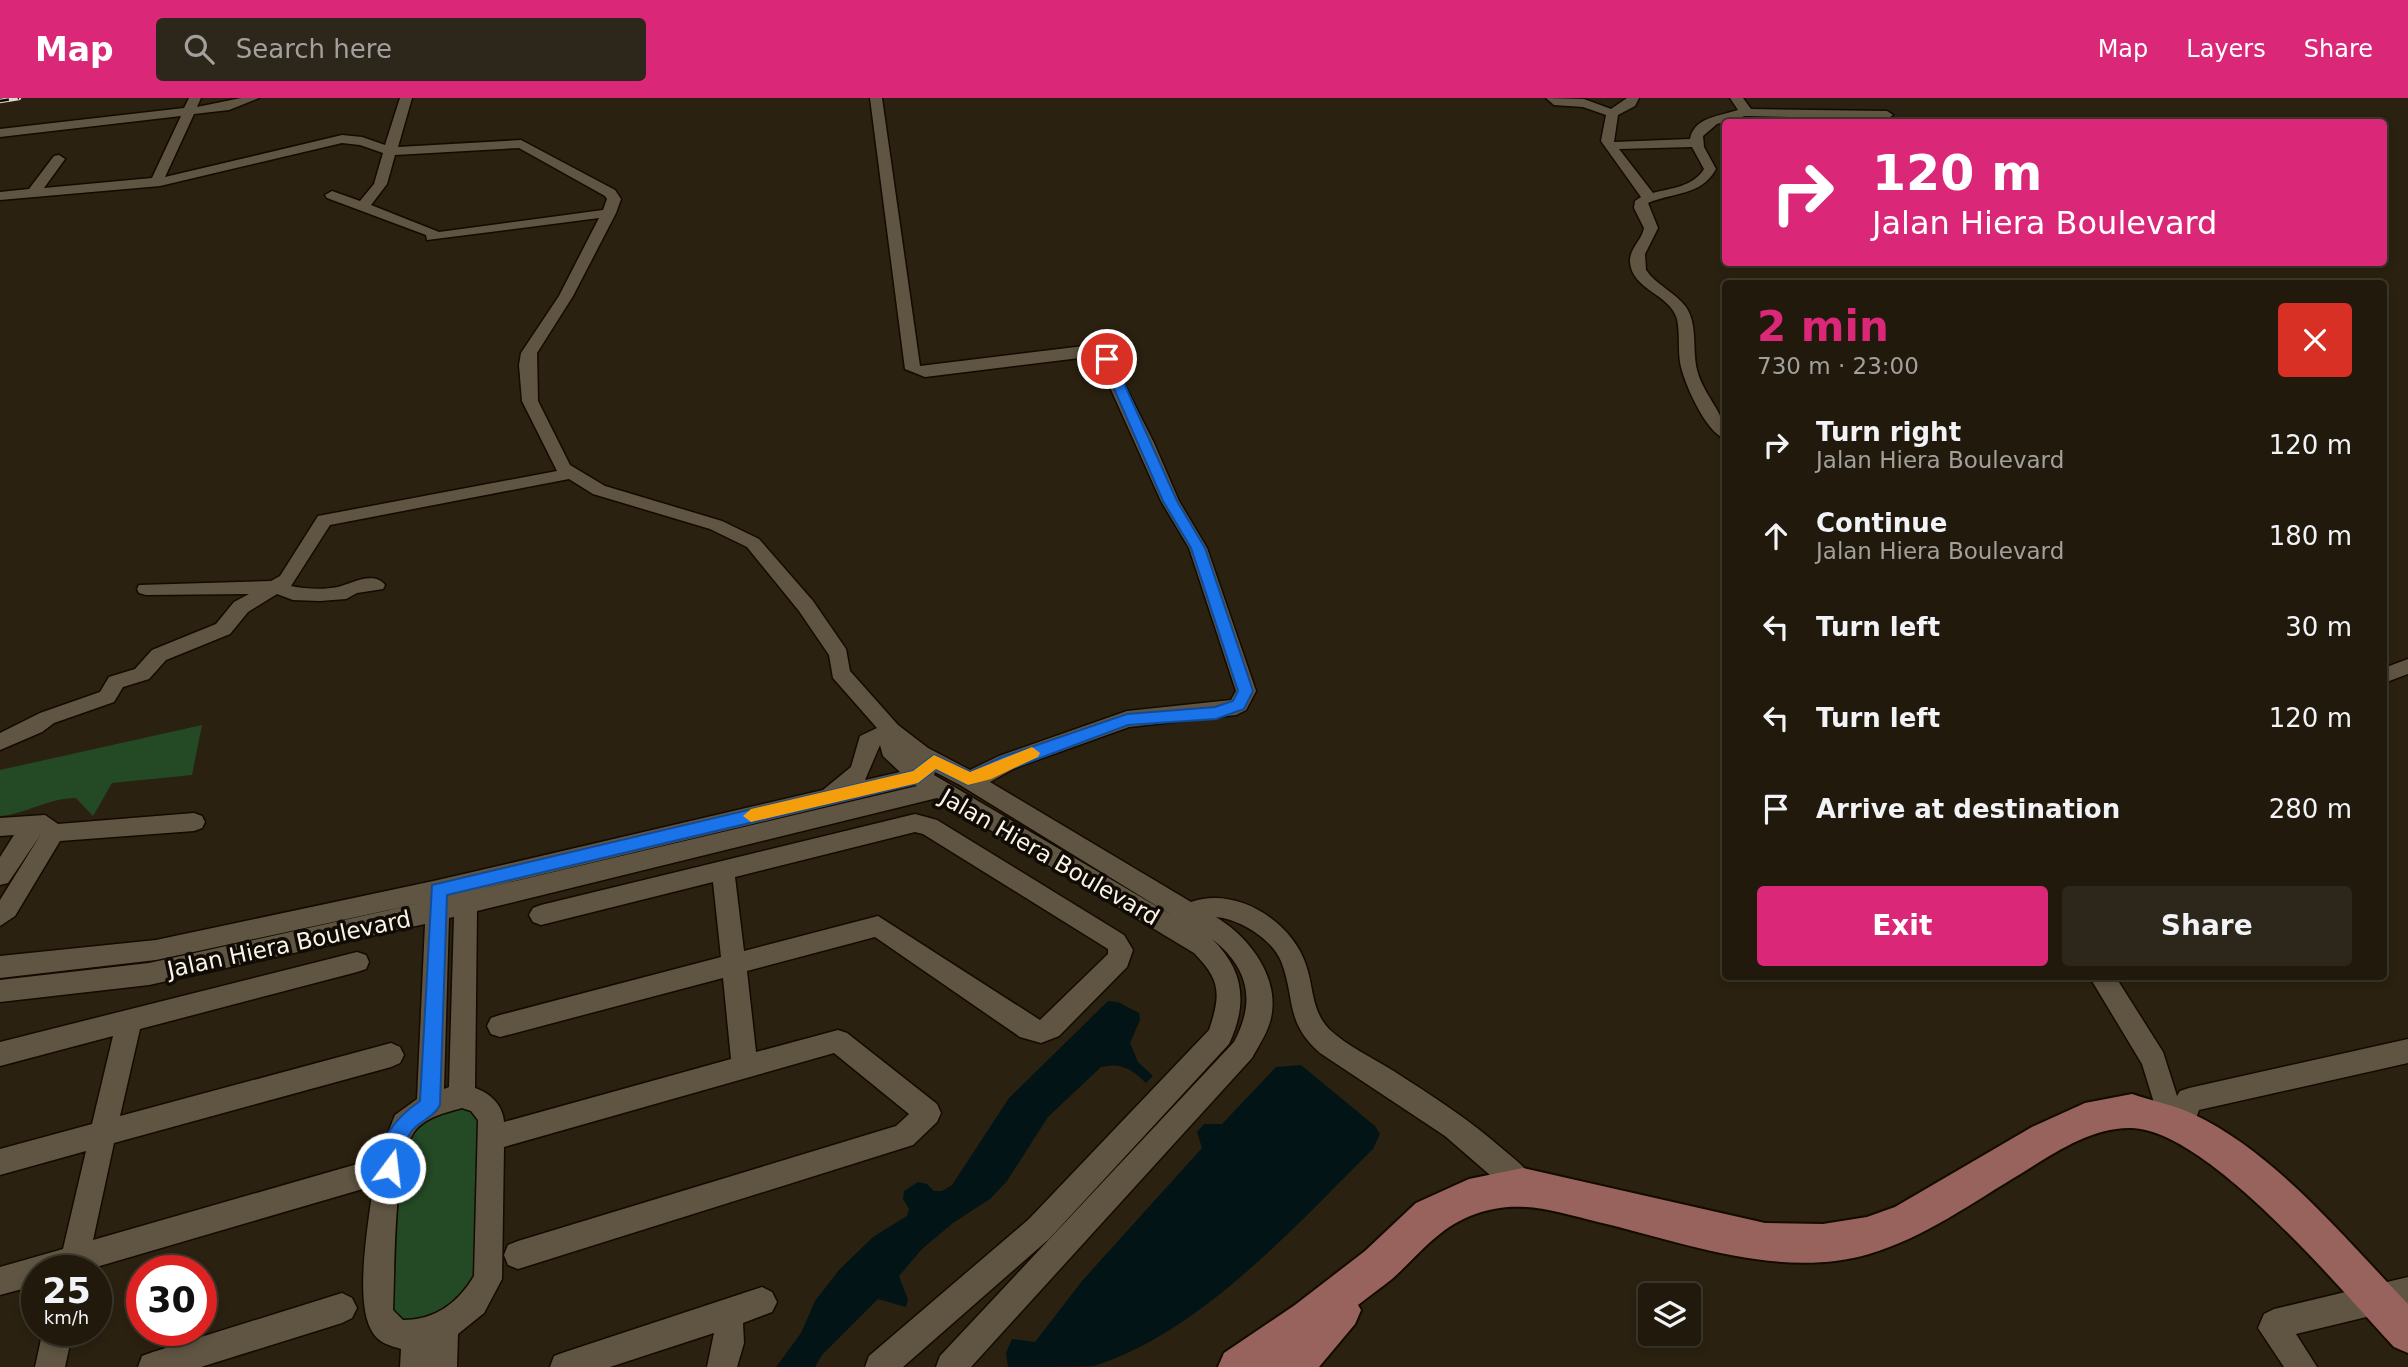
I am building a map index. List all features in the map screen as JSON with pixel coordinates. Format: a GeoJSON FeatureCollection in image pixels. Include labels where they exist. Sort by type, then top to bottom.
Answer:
{"type":"FeatureCollection","features":[{"type":"Feature","properties":{"kind":"main road"},"geometry":{"type":"LineString","coordinates":[[1293,1367],[1379,1265],[1429,1216],[1469,1197],[1523,1186],[1765,1242],[1823,1243],[1867,1236],[1905,1222],[2045,1139],[2085,1120],[2132,1111],[2176,1124],[2220,1149],[2393,1297],[2408,1332]]}},
{"type":"Feature","properties":{"kind":"main road"},"geometry":{"type":"LineString","coordinates":[[1238,1367],[1309,1320],[1379,1265]]}},
{"type":"Feature","properties":{"kind":"street"},"geometry":{"type":"LineString","coordinates":[[0,133],[192,104],[231,106],[253,98]]}},
{"type":"Feature","properties":{"kind":"street"},"geometry":{"type":"LineString","coordinates":[[364,205],[378,189],[406,98]]}},
{"type":"Feature","properties":{"kind":"street"},"geometry":{"type":"LineString","coordinates":[[876,98],[913,369],[925,372],[1092,350],[1102,353],[1170,501],[1198,548],[1246,691],[1239,705],[1229,710],[1127,719],[1017,758],[986,775],[943,776]]}},
{"type":"Feature","properties":{"kind":"street"},"geometry":{"type":"LineString","coordinates":[[1552,98],[1558,102],[1584,103],[1612,113]]}},
{"type":"Feature","properties":{"kind":"street"},"geometry":{"type":"LineString","coordinates":[[1633,98],[1612,113],[1607,138],[1610,146],[1642,185],[1648,197]]}},
{"type":"Feature","properties":{"kind":"street"},"geometry":{"type":"LineString","coordinates":[[1736,98],[1745,106],[1744,112]]}},
{"type":"Feature","properties":{"kind":"street"},"geometry":{"type":"LineString","coordinates":[[157,181],[192,104]]}},
{"type":"Feature","properties":{"kind":"street"},"geometry":{"type":"LineString","coordinates":[[1722,119],[1744,112],[1888,115]]}},
{"type":"Feature","properties":{"kind":"street"},"geometry":{"type":"LineString","coordinates":[[1696,143],[1704,125],[1722,119]]}},
{"type":"Feature","properties":{"kind":"street"},"geometry":{"type":"LineString","coordinates":[[0,196],[167,182],[342,139],[362,141],[390,151],[521,144],[610,192],[614,199],[566,296],[529,353],[527,365],[530,401],[563,468],[570,474]]}},
{"type":"Feature","properties":{"kind":"street"},"geometry":{"type":"LineString","coordinates":[[1610,146],[1696,143]]}},
{"type":"Feature","properties":{"kind":"street"},"geometry":{"type":"LineString","coordinates":[[1696,143],[1709,165],[1709,173],[1704,179],[1691,187],[1648,197],[1640,204],[1653,227],[1642,244],[1638,269],[1683,314],[1687,362],[1706,409],[1722,428]]}},
{"type":"Feature","properties":{"kind":"street"},"geometry":{"type":"LineString","coordinates":[[33,193],[59,159]]}},
{"type":"Feature","properties":{"kind":"street"},"geometry":{"type":"LineString","coordinates":[[332,195],[433,233],[432,237],[609,213]]}},
{"type":"Feature","properties":{"kind":"street"},"geometry":{"type":"LineString","coordinates":[[0,742],[35,727],[47,718],[107,697],[122,678],[142,674],[159,655],[223,629],[241,607],[287,580],[324,520],[570,474]]}},
{"type":"Feature","properties":{"kind":"street","name":"Jalan Hiera Boulevard"},"geometry":{"type":"LineString","coordinates":[[570,474],[609,494],[716,526],[753,543],[806,606],[839,654],[840,673],[891,730],[943,776],[1183,921],[1243,950],[1257,980],[1259,1016],[1243,1050],[951,1367]]}},
{"type":"Feature","properties":{"kind":"street"},"geometry":{"type":"LineString","coordinates":[[146,589],[278,587],[284,592],[318,595],[346,593],[352,587],[376,585]]}},
{"type":"Feature","properties":{"kind":"street"},"geometry":{"type":"LineString","coordinates":[[2387,675],[2408,666]]}},
{"type":"Feature","properties":{"kind":"street"},"geometry":{"type":"LineString","coordinates":[[805,803],[848,785],[867,758],[867,743],[891,730]]}},
{"type":"Feature","properties":{"kind":"street"},"geometry":{"type":"LineString","coordinates":[[1013,806],[1005,788],[1007,772],[1017,758]]}},
{"type":"Feature","properties":{"kind":"street","name":"Jalan Hiera Boulevard"},"geometry":{"type":"LineString","coordinates":[[0,991],[149,974],[943,776]]}},
{"type":"Feature","properties":{"kind":"street","name":"Jalan Hiera Boulevard"},"geometry":{"type":"LineString","coordinates":[[466,894],[805,803],[943,776],[1013,806],[1183,921],[1203,946],[1221,962],[1231,986],[1229,1009],[1220,1036],[1039,1229],[880,1367]]}},
{"type":"Feature","properties":{"kind":"street"},"geometry":{"type":"LineString","coordinates":[[0,827],[43,829],[194,822]]}},
{"type":"Feature","properties":{"kind":"street"},"geometry":{"type":"LineString","coordinates":[[500,1026],[877,926],[1029,1029],[1041,1032],[1050,1028],[1118,960],[1121,950],[1116,943],[929,826],[915,824],[541,915]]}},
{"type":"Feature","properties":{"kind":"street"},"geometry":{"type":"LineString","coordinates":[[0,876],[43,829]]}},
{"type":"Feature","properties":{"kind":"street"},"geometry":{"type":"LineString","coordinates":[[0,916],[7,909],[43,829]]}},
{"type":"Feature","properties":{"kind":"street"},"geometry":{"type":"LineString","coordinates":[[723,870],[746,1067]]}},
{"type":"Feature","properties":{"kind":"street"},"geometry":{"type":"LineString","coordinates":[[462,1096],[466,894]]}},
{"type":"Feature","properties":{"kind":"street"},"geometry":{"type":"LineString","coordinates":[[430,1105],[438,901]]}},
{"type":"Feature","properties":{"kind":"street","name":"Jalan Hiera Boulevard"},"geometry":{"type":"LineString","coordinates":[[0,967],[156,950],[438,901]]}},
{"type":"Feature","properties":{"kind":"street"},"geometry":{"type":"LineString","coordinates":[[1183,921],[1208,905],[1235,910],[1259,923],[1284,942],[1298,969],[1302,1010],[1322,1038],[1490,1152],[1523,1186]]}},
{"type":"Feature","properties":{"kind":"street"},"geometry":{"type":"LineString","coordinates":[[0,1054],[357,961]]}},
{"type":"Feature","properties":{"kind":"street"},"geometry":{"type":"LineString","coordinates":[[434,988],[464,980]]}},
{"type":"Feature","properties":{"kind":"street"},"geometry":{"type":"LineString","coordinates":[[2104,980],[2154,1060],[2176,1124]]}},
{"type":"Feature","properties":{"kind":"street"},"geometry":{"type":"LineString","coordinates":[[75,1255],[129,1021]]}},
{"type":"Feature","properties":{"kind":"street"},"geometry":{"type":"LineString","coordinates":[[491,1138],[838,1041],[928,1113],[904,1136],[518,1255]]}},
{"type":"Feature","properties":{"kind":"street"},"geometry":{"type":"LineString","coordinates":[[2176,1124],[2189,1100],[2408,1051]]}},
{"type":"Feature","properties":{"kind":"street"},"geometry":{"type":"LineString","coordinates":[[0,1162],[391,1055]]}},
{"type":"Feature","properties":{"kind":"street"},"geometry":{"type":"LineString","coordinates":[[462,1096],[481,1102],[491,1117],[488,1279],[476,1300],[430,1331],[390,1333],[381,1325],[378,1311],[392,1147],[405,1123],[430,1105],[462,1096]]}},
{"type":"Feature","properties":{"kind":"street"},"geometry":{"type":"LineString","coordinates":[[106,1255],[390,1168]]}},
{"type":"Feature","properties":{"kind":"street"},"geometry":{"type":"LineString","coordinates":[[0,1281],[21,1276]]}},
{"type":"Feature","properties":{"kind":"street"},"geometry":{"type":"LineString","coordinates":[[2302,1367],[2273,1328],[2274,1324],[2393,1297]]}},
{"type":"Feature","properties":{"kind":"street"},"geometry":{"type":"LineString","coordinates":[[565,1367],[762,1303]]}},
{"type":"Feature","properties":{"kind":"street"},"geometry":{"type":"LineString","coordinates":[[153,1367],[342,1308]]}},
{"type":"Feature","properties":{"kind":"street"},"geometry":{"type":"LineString","coordinates":[[722,1367],[729,1343],[728,1314]]}},
{"type":"Feature","properties":{"kind":"street"},"geometry":{"type":"LineString","coordinates":[[415,1367],[430,1331]]}},
{"type":"Feature","properties":{"kind":"street"},"geometry":{"type":"LineString","coordinates":[[430,1331],[442,1367]]}},
{"type":"Feature","properties":{"kind":"street"},"geometry":{"type":"LineString","coordinates":[[50,1367],[55,1346]]}},
{"type":"Feature","properties":{"kind":"green space"},"geometry":{"type":"Polygon","coordinates":[[[202,725],[192,775],[112,783],[93,816],[76,798],[0,816],[0,770],[202,725]]]}},
{"type":"Feature","properties":{"kind":"green space"},"geometry":{"type":"Polygon","coordinates":[[[458,1107],[469,1109],[478,1115],[477,1277],[447,1313],[407,1324],[388,1306],[400,1156],[421,1120],[458,1107]]]}},
{"type":"Feature","properties":{"kind":"shaded area"},"geometry":{"type":"Polygon","coordinates":[[[1108,1001],[1118,1002],[1139,1013],[1140,1020],[1130,1043],[1138,1062],[1153,1076],[1146,1083],[1126,1068],[1114,1065],[1101,1067],[1048,1117],[1007,1181],[990,1199],[953,1223],[922,1249],[899,1276],[908,1300],[906,1307],[878,1299],[822,1355],[815,1367],[776,1367],[801,1333],[815,1301],[839,1270],[873,1237],[907,1216],[909,1209],[903,1199],[904,1191],[918,1182],[927,1184],[934,1191],[942,1191],[952,1185],[1009,1098],[1108,1001]]]}},
{"type":"Feature","properties":{"kind":"shaded area"},"geometry":{"type":"Polygon","coordinates":[[[1301,1065],[1375,1126],[1380,1134],[1373,1149],[1244,1274],[1172,1329],[1133,1350],[1094,1366],[1008,1367],[1006,1353],[1012,1339],[1035,1342],[1082,1281],[1202,1148],[1197,1132],[1204,1124],[1222,1124],[1276,1067],[1301,1065]]]}},
{"type":"Feature","properties":{"kind":"railway"},"geometry":{"type":"LineString","coordinates":[[0,101],[19,98]]}},
{"type":"Feature","properties":{"kind":"slow traffic"},"geometry":{"type":"LineString","coordinates":[[751,816],[918,776],[934,761],[968,779],[986,775],[1007,762],[1032,753]]}},
{"type":"Feature","properties":{"kind":"route"},"geometry":{"type":"LineString","coordinates":[[390,1168],[392,1147],[405,1123],[430,1105],[439,890],[918,776],[934,761],[968,779],[986,775],[1007,762],[1127,719],[1164,714],[1216,713],[1239,705],[1246,691],[1198,548],[1164,489],[1107,359]]}}]}
